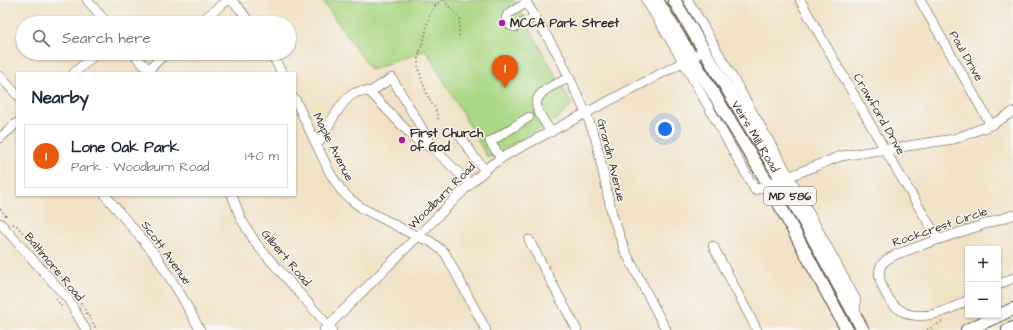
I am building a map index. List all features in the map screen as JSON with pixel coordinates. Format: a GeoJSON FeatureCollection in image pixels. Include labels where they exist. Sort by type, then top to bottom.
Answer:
{"type":"FeatureCollection","features":[{"type":"Feature","properties":{"kind":"main road","name":"Veirs Mill Road"},"geometry":{"type":"LineString","coordinates":[[657,0],[688,61],[769,185],[847,330]]}},
{"type":"Feature","properties":{"kind":"main road","name":"Veirs Mill Road"},"geometry":{"type":"LineString","coordinates":[[674,0],[704,51],[785,177],[863,330]]}},
{"type":"Feature","properties":{"kind":"main road"},"geometry":{"type":"LineString","coordinates":[[967,330],[1013,309]]}},
{"type":"Feature","properties":{"kind":"main road"},"geometry":{"type":"LineString","coordinates":[[1008,330],[1013,328]]}},
{"type":"Feature","properties":{"kind":"street"},"geometry":{"type":"LineString","coordinates":[[87,0],[101,16]]}},
{"type":"Feature","properties":{"kind":"street"},"geometry":{"type":"LineString","coordinates":[[208,16],[220,5],[230,0],[245,16]]}},
{"type":"Feature","properties":{"kind":"street","name":"Veirs Mill Road"},"geometry":{"type":"LineString","coordinates":[[646,0],[688,61]]}},
{"type":"Feature","properties":{"kind":"street","name":"Veirs Mill Road"},"geometry":{"type":"LineString","coordinates":[[688,0],[785,177]]}},
{"type":"Feature","properties":{"kind":"street","name":"Crawford Drive"},"geometry":{"type":"LineString","coordinates":[[800,0],[885,150],[938,239]]}},
{"type":"Feature","properties":{"kind":"street","name":"Paul Drive"},"geometry":{"type":"LineString","coordinates":[[920,0],[991,125]]}},
{"type":"Feature","properties":{"kind":"street"},"geometry":{"type":"LineString","coordinates":[[526,1],[508,14],[506,18],[510,25],[514,27],[535,17]]}},
{"type":"Feature","properties":{"kind":"street","name":"Grandin Avenue"},"geometry":{"type":"LineString","coordinates":[[526,1],[560,58],[586,113],[596,140],[612,214],[624,250],[666,330]]}},
{"type":"Feature","properties":{"kind":"street","name":"Woodburn Road"},"geometry":{"type":"LineString","coordinates":[[328,329],[470,184],[500,158],[688,61],[704,51]]}},
{"type":"Feature","properties":{"kind":"street"},"geometry":{"type":"LineString","coordinates":[[75,72],[89,60]]}},
{"type":"Feature","properties":{"kind":"street"},"geometry":{"type":"LineString","coordinates":[[140,60],[150,71],[160,60]]}},
{"type":"Feature","properties":{"kind":"street"},"geometry":{"type":"LineString","coordinates":[[275,60],[281,72]]}},
{"type":"Feature","properties":{"kind":"street"},"geometry":{"type":"LineString","coordinates":[[0,76],[16,94]]}},
{"type":"Feature","properties":{"kind":"street"},"geometry":{"type":"LineString","coordinates":[[317,145],[347,98],[356,92],[370,92],[392,78],[434,149],[470,184]]}},
{"type":"Feature","properties":{"kind":"street"},"geometry":{"type":"LineString","coordinates":[[550,132],[537,107],[537,98],[544,91],[569,78]]}},
{"type":"Feature","properties":{"kind":"street"},"geometry":{"type":"LineString","coordinates":[[370,92],[415,139],[434,149]]}},
{"type":"Feature","properties":{"kind":"street","name":"Maple Avenue"},"geometry":{"type":"LineString","coordinates":[[296,101],[330,173],[341,190],[362,208],[418,237],[430,241],[445,253],[486,330]]}},
{"type":"Feature","properties":{"kind":"street"},"geometry":{"type":"LineString","coordinates":[[769,185],[785,177],[840,156],[954,139],[991,125],[1013,112]]}},
{"type":"Feature","properties":{"kind":"street"},"geometry":{"type":"LineString","coordinates":[[500,158],[490,142],[529,117]]}},
{"type":"Feature","properties":{"kind":"street"},"geometry":{"type":"LineString","coordinates":[[0,138],[16,124]]}},
{"type":"Feature","properties":{"kind":"street"},"geometry":{"type":"LineString","coordinates":[[461,137],[485,170]]}},
{"type":"Feature","properties":{"kind":"street","name":"Scott Avenue"},"geometry":{"type":"LineString","coordinates":[[106,196],[157,257],[182,297],[200,330]]}},
{"type":"Feature","properties":{"kind":"street","name":"Gilbert Road"},"geometry":{"type":"LineString","coordinates":[[232,196],[241,219],[257,245],[328,329]]}},
{"type":"Feature","properties":{"kind":"street","name":"Rockcrest Circle"},"geometry":{"type":"LineString","coordinates":[[965,302],[943,313],[912,316],[893,304],[880,282],[878,271],[882,263],[889,257],[938,239],[1013,215]]}},
{"type":"Feature","properties":{"kind":"street","name":"Baltimore Road"},"geometry":{"type":"LineString","coordinates":[[0,223],[68,299],[86,330]]}},
{"type":"Feature","properties":{"kind":"street"},"geometry":{"type":"LineString","coordinates":[[529,240],[577,330]]}},
{"type":"Feature","properties":{"kind":"street"},"geometry":{"type":"LineString","coordinates":[[713,246],[757,330]]}},
{"type":"Feature","properties":{"kind":"street"},"geometry":{"type":"LineString","coordinates":[[1001,284],[1013,278]]}},
{"type":"Feature","properties":{"kind":"path"},"geometry":{"type":"LineString","coordinates":[[438,119],[437,110],[427,95],[418,66],[418,58],[425,37],[430,13],[436,4],[442,0]]}},
{"type":"Feature","properties":{"kind":"path"},"geometry":{"type":"LineString","coordinates":[[446,0],[446,3],[460,19],[460,39]]}},
{"type":"Feature","properties":{"kind":"green space"},"geometry":{"type":"Polygon","coordinates":[[[322,0],[514,0],[572,105],[558,118],[488,158],[426,50],[371,70],[322,0]]]}},
{"type":"Feature","properties":{"kind":"place","name":"MCCA Park Street"},"geometry":{"type":"Point","coordinates":[502,23]}},
{"type":"Feature","properties":{"kind":"place","name":"Lone Oak Park"},"geometry":{"type":"Point","coordinates":[505,88]}},
{"type":"Feature","properties":{"kind":"place","name":"First Church of God"},"geometry":{"type":"Point","coordinates":[402,140]}}]}
